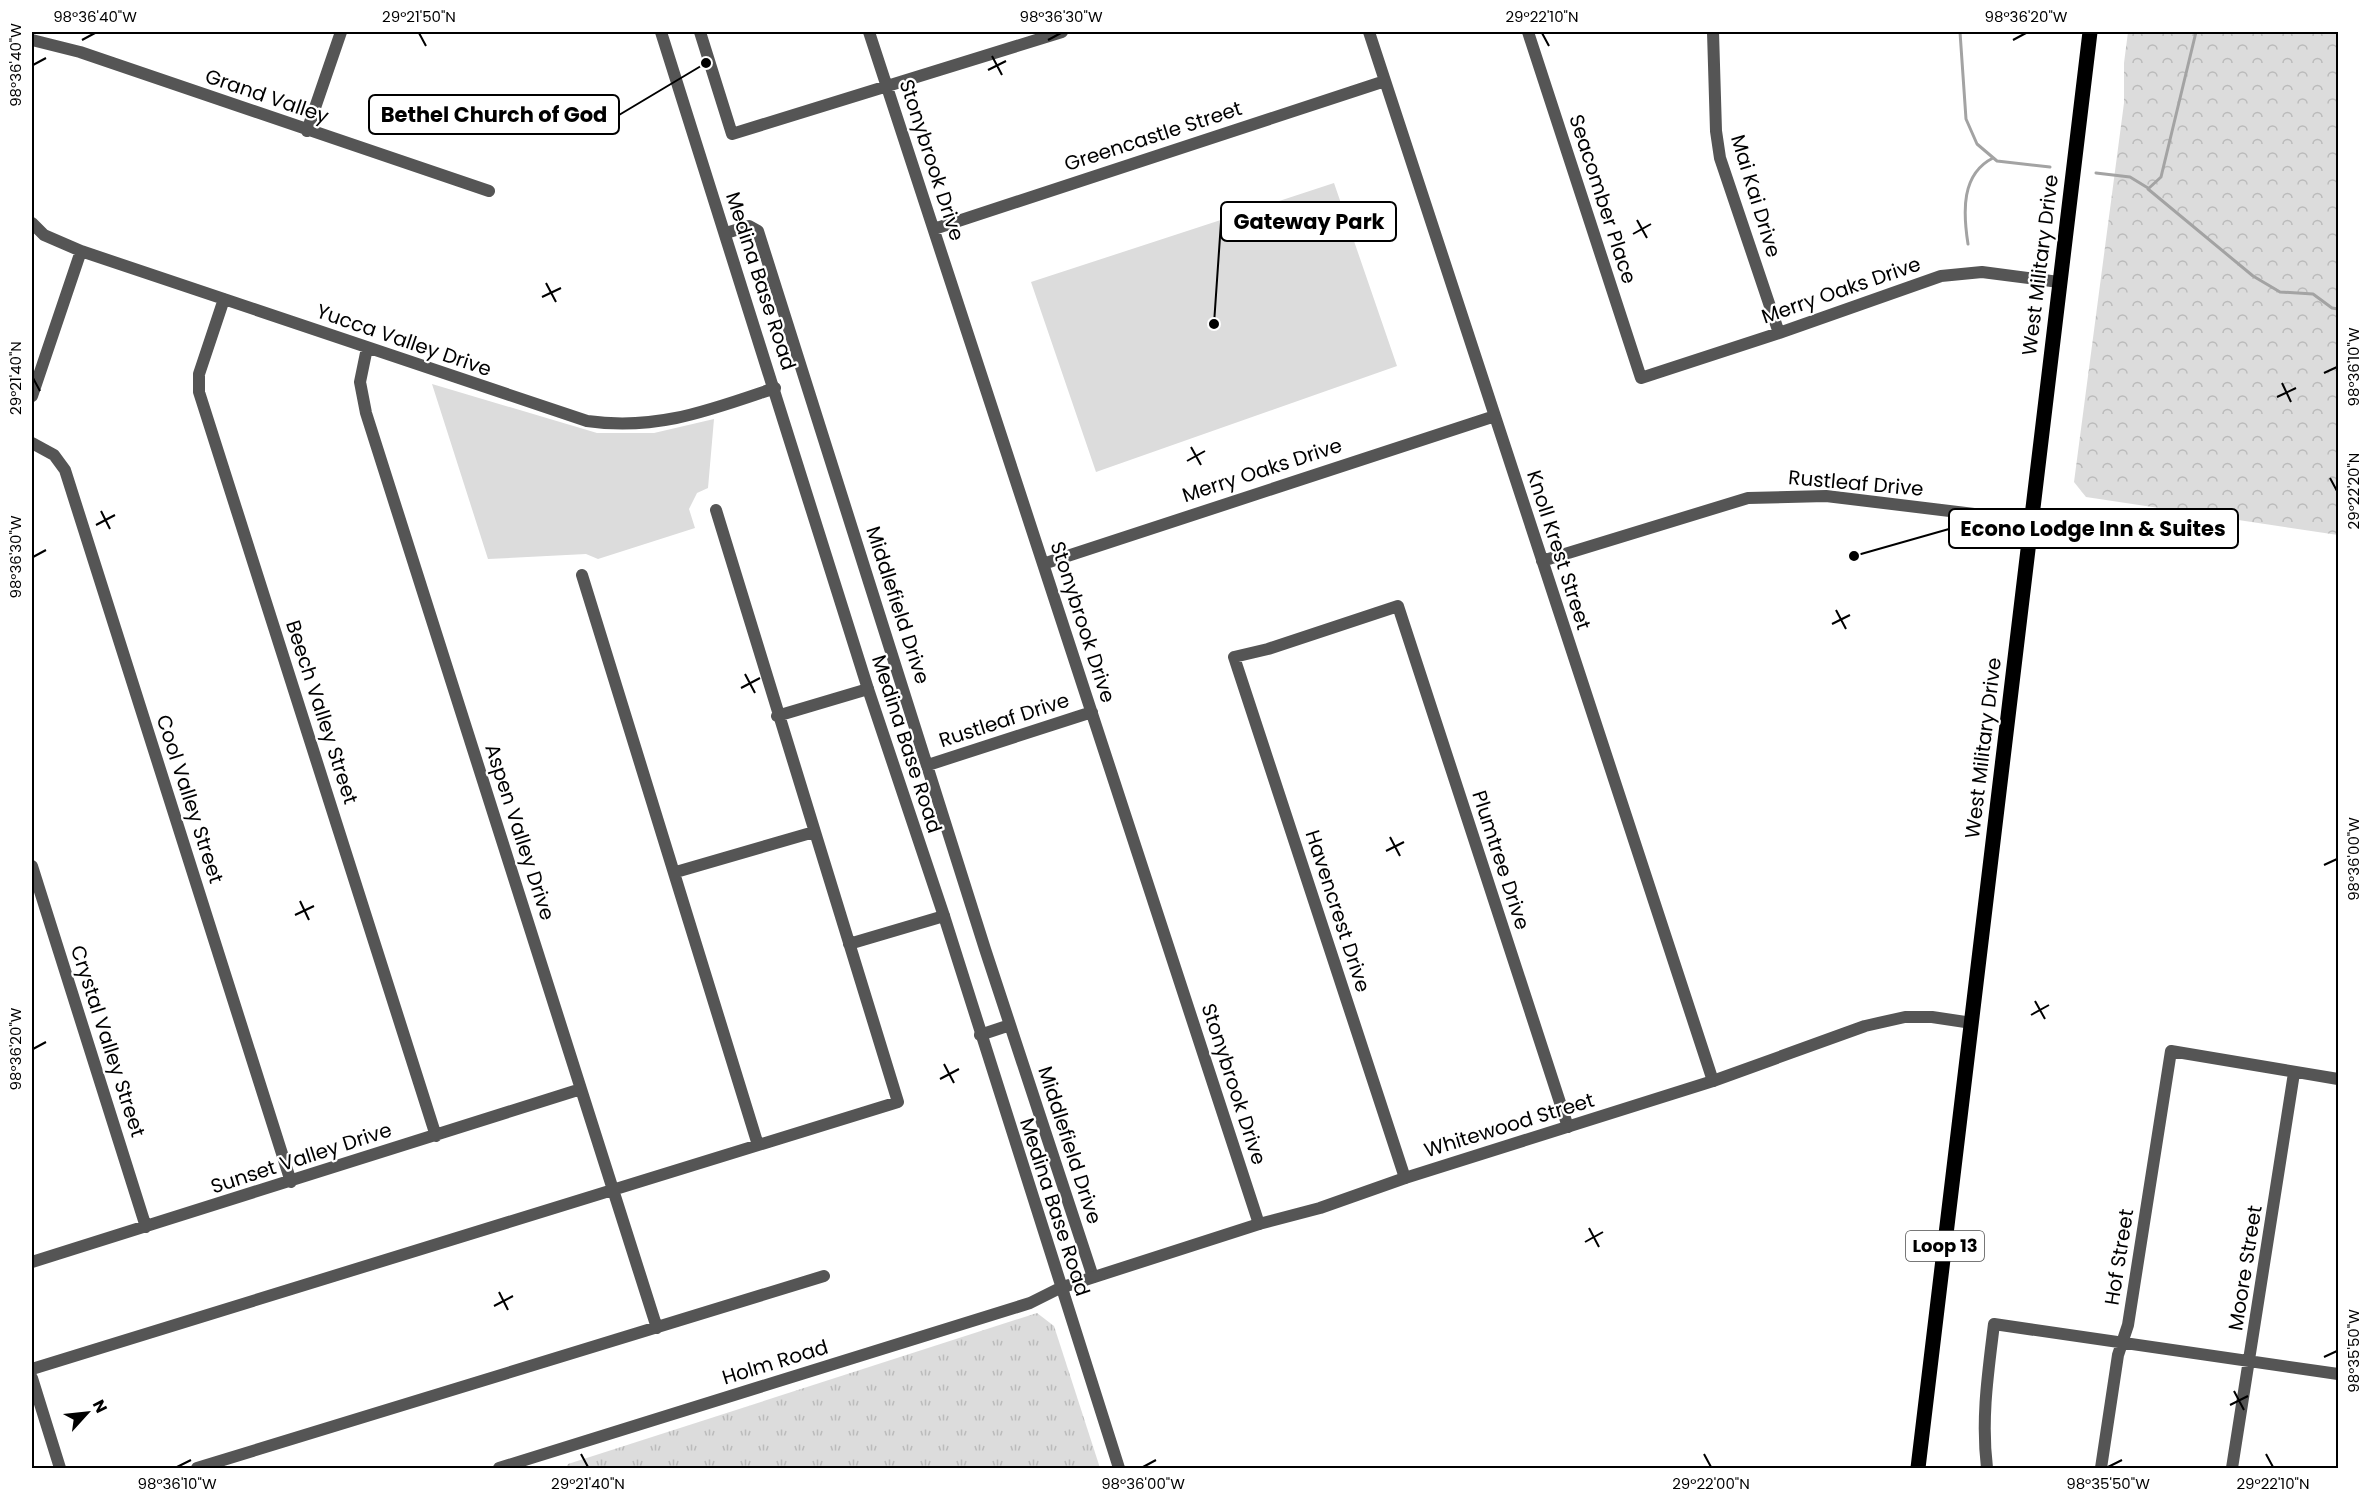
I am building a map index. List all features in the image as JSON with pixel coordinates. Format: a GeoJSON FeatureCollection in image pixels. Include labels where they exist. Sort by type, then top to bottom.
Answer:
{"type":"FeatureCollection","features":[{"type":"Feature","properties":{"kind":"main road","name":"West Military Drive"},"geometry":{"type":"LineString","coordinates":[[1918,1468],[2090,32]]}},
{"type":"Feature","properties":{"kind":"street"},"geometry":{"type":"LineString","coordinates":[[307,131],[341,32]]}},
{"type":"Feature","properties":{"kind":"street","name":"Medina Base Road"},"geometry":{"type":"LineString","coordinates":[[661,32],[868,688],[944,916],[1060,1288],[1119,1468]]}},
{"type":"Feature","properties":{"kind":"street"},"geometry":{"type":"LineString","coordinates":[[700,32],[732,134],[888,87],[1030,37],[1062,32]]}},
{"type":"Feature","properties":{"kind":"street","name":"Stonybrook Drive"},"geometry":{"type":"LineString","coordinates":[[869,32],[1259,1224]]}},
{"type":"Feature","properties":{"kind":"street","name":"Knoll Krest Street"},"geometry":{"type":"LineString","coordinates":[[1369,32],[1713,1081]]}},
{"type":"Feature","properties":{"kind":"street","name":"Seacomber Place"},"geometry":{"type":"LineString","coordinates":[[1528,32],[1641,378]]}},
{"type":"Feature","properties":{"kind":"street","name":"Mai Kai Drive"},"geometry":{"type":"LineString","coordinates":[[1713,32],[1717,145],[1779,333]]}},
{"type":"Feature","properties":{"kind":"street","name":"Grand Valley"},"geometry":{"type":"LineString","coordinates":[[32,40],[80,52],[489,191]]}},
{"type":"Feature","properties":{"kind":"street","name":"Greencastle Street"},"geometry":{"type":"LineString","coordinates":[[934,229],[1385,81]]}},
{"type":"Feature","properties":{"kind":"street","name":"Yucca Valley Drive"},"geometry":{"type":"LineString","coordinates":[[32,223],[44,236],[81,251],[587,421],[640,425],[669,421],[775,388]]}},
{"type":"Feature","properties":{"kind":"street","name":"Middlefield Drive"},"geometry":{"type":"LineString","coordinates":[[726,233],[749,226],[758,231],[1010,1025],[1093,1277]]}},
{"type":"Feature","properties":{"kind":"street"},"geometry":{"type":"LineString","coordinates":[[32,396],[81,251]]}},
{"type":"Feature","properties":{"kind":"street","name":"Merry Oaks Drive"},"geometry":{"type":"LineString","coordinates":[[1641,378],[1779,333],[1941,276],[1982,272],[2060,282]]}},
{"type":"Feature","properties":{"kind":"street","name":"Beech Valley Street"},"geometry":{"type":"LineString","coordinates":[[224,299],[199,374],[200,392],[436,1136]]}},
{"type":"Feature","properties":{"kind":"street","name":"Aspen Valley Drive"},"geometry":{"type":"LineString","coordinates":[[367,348],[360,382],[366,413],[657,1328]]}},
{"type":"Feature","properties":{"kind":"street","name":"Merry Oaks Drive"},"geometry":{"type":"LineString","coordinates":[[1043,564],[1495,416]]}},
{"type":"Feature","properties":{"kind":"street","name":"Cool Valley Street"},"geometry":{"type":"LineString","coordinates":[[32,443],[54,454],[65,470],[291,1182]]}},
{"type":"Feature","properties":{"kind":"street","name":"Rustleaf Drive"},"geometry":{"type":"LineString","coordinates":[[1542,561],[1748,498],[1772,496],[1826,496],[2032,521]]}},
{"type":"Feature","properties":{"kind":"street"},"geometry":{"type":"LineString","coordinates":[[32,1369],[898,1102],[777,716],[716,510]]}},
{"type":"Feature","properties":{"kind":"street"},"geometry":{"type":"LineString","coordinates":[[582,575],[676,872],[758,1145]]}},
{"type":"Feature","properties":{"kind":"street","name":"Plumtree Drive"},"geometry":{"type":"LineString","coordinates":[[1234,657],[1268,649],[1398,606],[1568,1127]]}},
{"type":"Feature","properties":{"kind":"street","name":"Havencrest Drive"},"geometry":{"type":"LineString","coordinates":[[1234,657],[1405,1178]]}},
{"type":"Feature","properties":{"kind":"street"},"geometry":{"type":"LineString","coordinates":[[777,716],[868,688]]}},
{"type":"Feature","properties":{"kind":"street","name":"Rustleaf Drive"},"geometry":{"type":"LineString","coordinates":[[928,765],[1092,712]]}},
{"type":"Feature","properties":{"kind":"street"},"geometry":{"type":"LineString","coordinates":[[676,872],[814,832]]}},
{"type":"Feature","properties":{"kind":"street","name":"Crystal Valley Street"},"geometry":{"type":"LineString","coordinates":[[32,866],[146,1227]]}},
{"type":"Feature","properties":{"kind":"street"},"geometry":{"type":"LineString","coordinates":[[849,944],[944,916]]}},
{"type":"Feature","properties":{"kind":"street","name":"Whitewood Street"},"geometry":{"type":"LineString","coordinates":[[1060,1288],[1259,1224],[1320,1208],[1405,1178],[1713,1081],[1880,1022],[1905,1017],[1932,1017],[1972,1023]]}},
{"type":"Feature","properties":{"kind":"street"},"geometry":{"type":"LineString","coordinates":[[980,1035],[1010,1025]]}},
{"type":"Feature","properties":{"kind":"street","name":"Hof Street"},"geometry":{"type":"LineString","coordinates":[[2101,1468],[2121,1343],[2128,1325],[2171,1051],[2294,1073]]}},
{"type":"Feature","properties":{"kind":"street"},"geometry":{"type":"LineString","coordinates":[[2294,1073],[2338,1079]]}},
{"type":"Feature","properties":{"kind":"street","name":"Moore Street"},"geometry":{"type":"LineString","coordinates":[[2232,1468],[2251,1361],[2294,1073]]}},
{"type":"Feature","properties":{"kind":"street","name":"Sunset Valley Drive"},"geometry":{"type":"LineString","coordinates":[[32,1262],[581,1089]]}},
{"type":"Feature","properties":{"kind":"street"},"geometry":{"type":"LineString","coordinates":[[197,1468],[824,1276]]}},
{"type":"Feature","properties":{"kind":"street","name":"Holm Road"},"geometry":{"type":"LineString","coordinates":[[499,1468],[1030,1303],[1060,1288]]}},
{"type":"Feature","properties":{"kind":"street"},"geometry":{"type":"LineString","coordinates":[[1987,1468],[1984,1405],[1994,1324],[2338,1374]]}},
{"type":"Feature","properties":{"kind":"street"},"geometry":{"type":"LineString","coordinates":[[32,1378],[60,1468]]}},
{"type":"Feature","properties":{"kind":"green space"},"geometry":{"type":"Polygon","coordinates":[[[2128,32],[2338,32],[2338,535],[2086,497],[2074,482],[2124,103],[2124,63],[2128,32]]]}},
{"type":"Feature","properties":{"kind":"green space"},"geometry":{"type":"Polygon","coordinates":[[[1334,183],[1397,366],[1096,472],[1031,282],[1334,183]]]}},
{"type":"Feature","properties":{"kind":"green space"},"geometry":{"type":"Polygon","coordinates":[[[432,384],[597,433],[654,433],[714,419],[708,488],[697,493],[689,509],[695,528],[598,559],[586,554],[488,559],[432,384]]]}},
{"type":"Feature","properties":{"kind":"green space"},"geometry":{"type":"Polygon","coordinates":[[[1037,1313],[1054,1326],[1100,1468],[566,1468],[568,1464],[1037,1313]]]}},
{"type":"Feature","properties":{"kind":"waterway"},"geometry":{"type":"LineString","coordinates":[[1960,32],[1966,119],[1977,144],[1997,161],[2050,167]]}},
{"type":"Feature","properties":{"kind":"waterway"},"geometry":{"type":"LineString","coordinates":[[2196,32],[2161,177],[2148,189],[2253,276],[2280,292],[2313,294],[2332,308],[2338,309]]}},
{"type":"Feature","properties":{"kind":"waterway"},"geometry":{"type":"LineString","coordinates":[[1968,244],[1965,207],[1970,184],[1975,174],[1993,158]]}},
{"type":"Feature","properties":{"kind":"waterway"},"geometry":{"type":"LineString","coordinates":[[2096,173],[2130,177],[2148,188]]}},
{"type":"Feature","properties":{"kind":"place","name":"Bethel Church of God"},"geometry":{"type":"Point","coordinates":[706,63]}},
{"type":"Feature","properties":{"kind":"place","name":"Gateway Park"},"geometry":{"type":"Point","coordinates":[1214,324]}},
{"type":"Feature","properties":{"kind":"place","name":"Econo Lodge Inn & Suites"},"geometry":{"type":"Point","coordinates":[1854,556]}}]}
